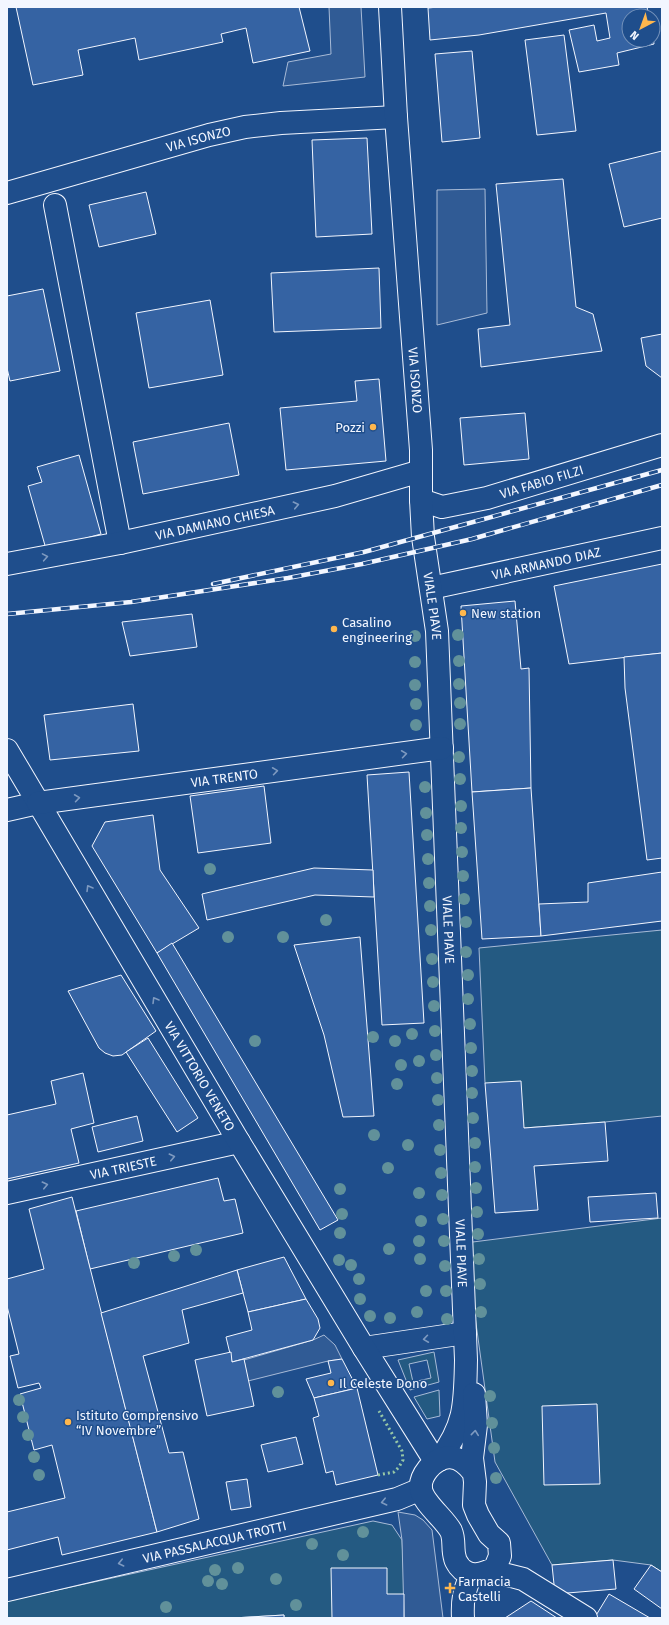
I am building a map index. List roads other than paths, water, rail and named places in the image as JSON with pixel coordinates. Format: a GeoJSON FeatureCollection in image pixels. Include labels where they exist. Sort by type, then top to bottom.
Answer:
{"type":"FeatureCollection","features":[{"type":"Feature","properties":{"kind":"street","name":"VIA ISONZO"},"geometry":{"type":"LineString","coordinates":[[390,7],[396,117],[421,450],[421,500]]}},
{"type":"Feature","properties":{"kind":"street","name":"VIA ISONZO"},"geometry":{"type":"LineString","coordinates":[[7,193],[209,135],[245,127],[281,123],[396,117]]}},
{"type":"Feature","properties":{"kind":"street"},"geometry":{"type":"LineString","coordinates":[[55,205],[120,543]]}},
{"type":"Feature","properties":{"kind":"street","name":"VIA FABIO FILZI"},"geometry":{"type":"LineString","coordinates":[[421,500],[442,507],[487,498],[662,445]]}},
{"type":"Feature","properties":{"kind":"street","name":"VIA DAMIANO CHIESA"},"geometry":{"type":"LineString","coordinates":[[7,564],[120,543],[335,496],[421,471]]}},
{"type":"Feature","properties":{"kind":"street","name":"VIALE PIAVE"},"geometry":{"type":"LineString","coordinates":[[421,500],[423,537],[437,631],[466,1360]]}},
{"type":"Feature","properties":{"kind":"street","name":"VIA ARMANDO DIAZ"},"geometry":{"type":"LineString","coordinates":[[431,588],[662,538]]}},
{"type":"Feature","properties":{"kind":"street","name":"VIA TRENTO"},"geometry":{"type":"LineString","coordinates":[[7,810],[38,803],[442,748]]}},
{"type":"Feature","properties":{"kind":"street","name":"VIA VITTORIO VENETO"},"geometry":{"type":"LineString","coordinates":[[7,750],[239,1142],[364,1348],[437,1460]]}},
{"type":"Feature","properties":{"kind":"street","name":"VIA TRIESTE"},"geometry":{"type":"LineString","coordinates":[[7,1193],[239,1142]]}},
{"type":"Feature","properties":{"kind":"street"},"geometry":{"type":"LineString","coordinates":[[364,1348],[465,1334]]}},
{"type":"Feature","properties":{"kind":"street"},"geometry":{"type":"LineString","coordinates":[[466,1360],[465,1401],[462,1416],[452,1443],[423,1474],[421,1489],[426,1499],[451,1532],[454,1544],[455,1559],[462,1570],[478,1574],[507,1575],[523,1579],[586,1618]]}},
{"type":"Feature","properties":{"kind":"street"},"geometry":{"type":"LineString","coordinates":[[466,1360],[475,1402],[476,1425],[472,1458],[475,1482],[474,1505],[489,1534],[499,1543],[512,1566],[523,1579]]}},
{"type":"Feature","properties":{"kind":"street"},"geometry":{"type":"LineString","coordinates":[[437,1460],[453,1458],[466,1463],[473,1472]]}},
{"type":"Feature","properties":{"kind":"street","name":"VIA PASSALACQUA TROTTI"},"geometry":{"type":"LineString","coordinates":[[7,1590],[392,1500],[421,1489]]}},
{"type":"Feature","properties":{"kind":"street"},"geometry":{"type":"LineString","coordinates":[[463,1618],[462,1603],[465,1590],[478,1574],[495,1568],[500,1556],[499,1543]]}},
{"type":"Feature","properties":{"kind":"railway"},"geometry":{"type":"LineString","coordinates":[[213,584],[364,552],[662,470]]}},
{"type":"Feature","properties":{"kind":"railway"},"geometry":{"type":"LineString","coordinates":[[7,614],[131,602],[288,578],[362,564],[472,539],[662,485]]}},
{"type":"Feature","properties":{"kind":"place","name":"Pozzi"},"geometry":{"type":"Point","coordinates":[373,427]}},
{"type":"Feature","properties":{"kind":"place","name":"New station"},"geometry":{"type":"Point","coordinates":[463,613]}},
{"type":"Feature","properties":{"kind":"place","name":"Casalino engineering"},"geometry":{"type":"Point","coordinates":[334,629]}},
{"type":"Feature","properties":{"kind":"place","name":"Il Celeste Dono"},"geometry":{"type":"Point","coordinates":[331,1383]}},
{"type":"Feature","properties":{"kind":"place","name":"Istituto Comprensivo “IV Novembre”"},"geometry":{"type":"Point","coordinates":[68,1422]}},
{"type":"Feature","properties":{"kind":"place","name":"Farmacia Castelli"},"geometry":{"type":"Point","coordinates":[450,1588]}}]}
